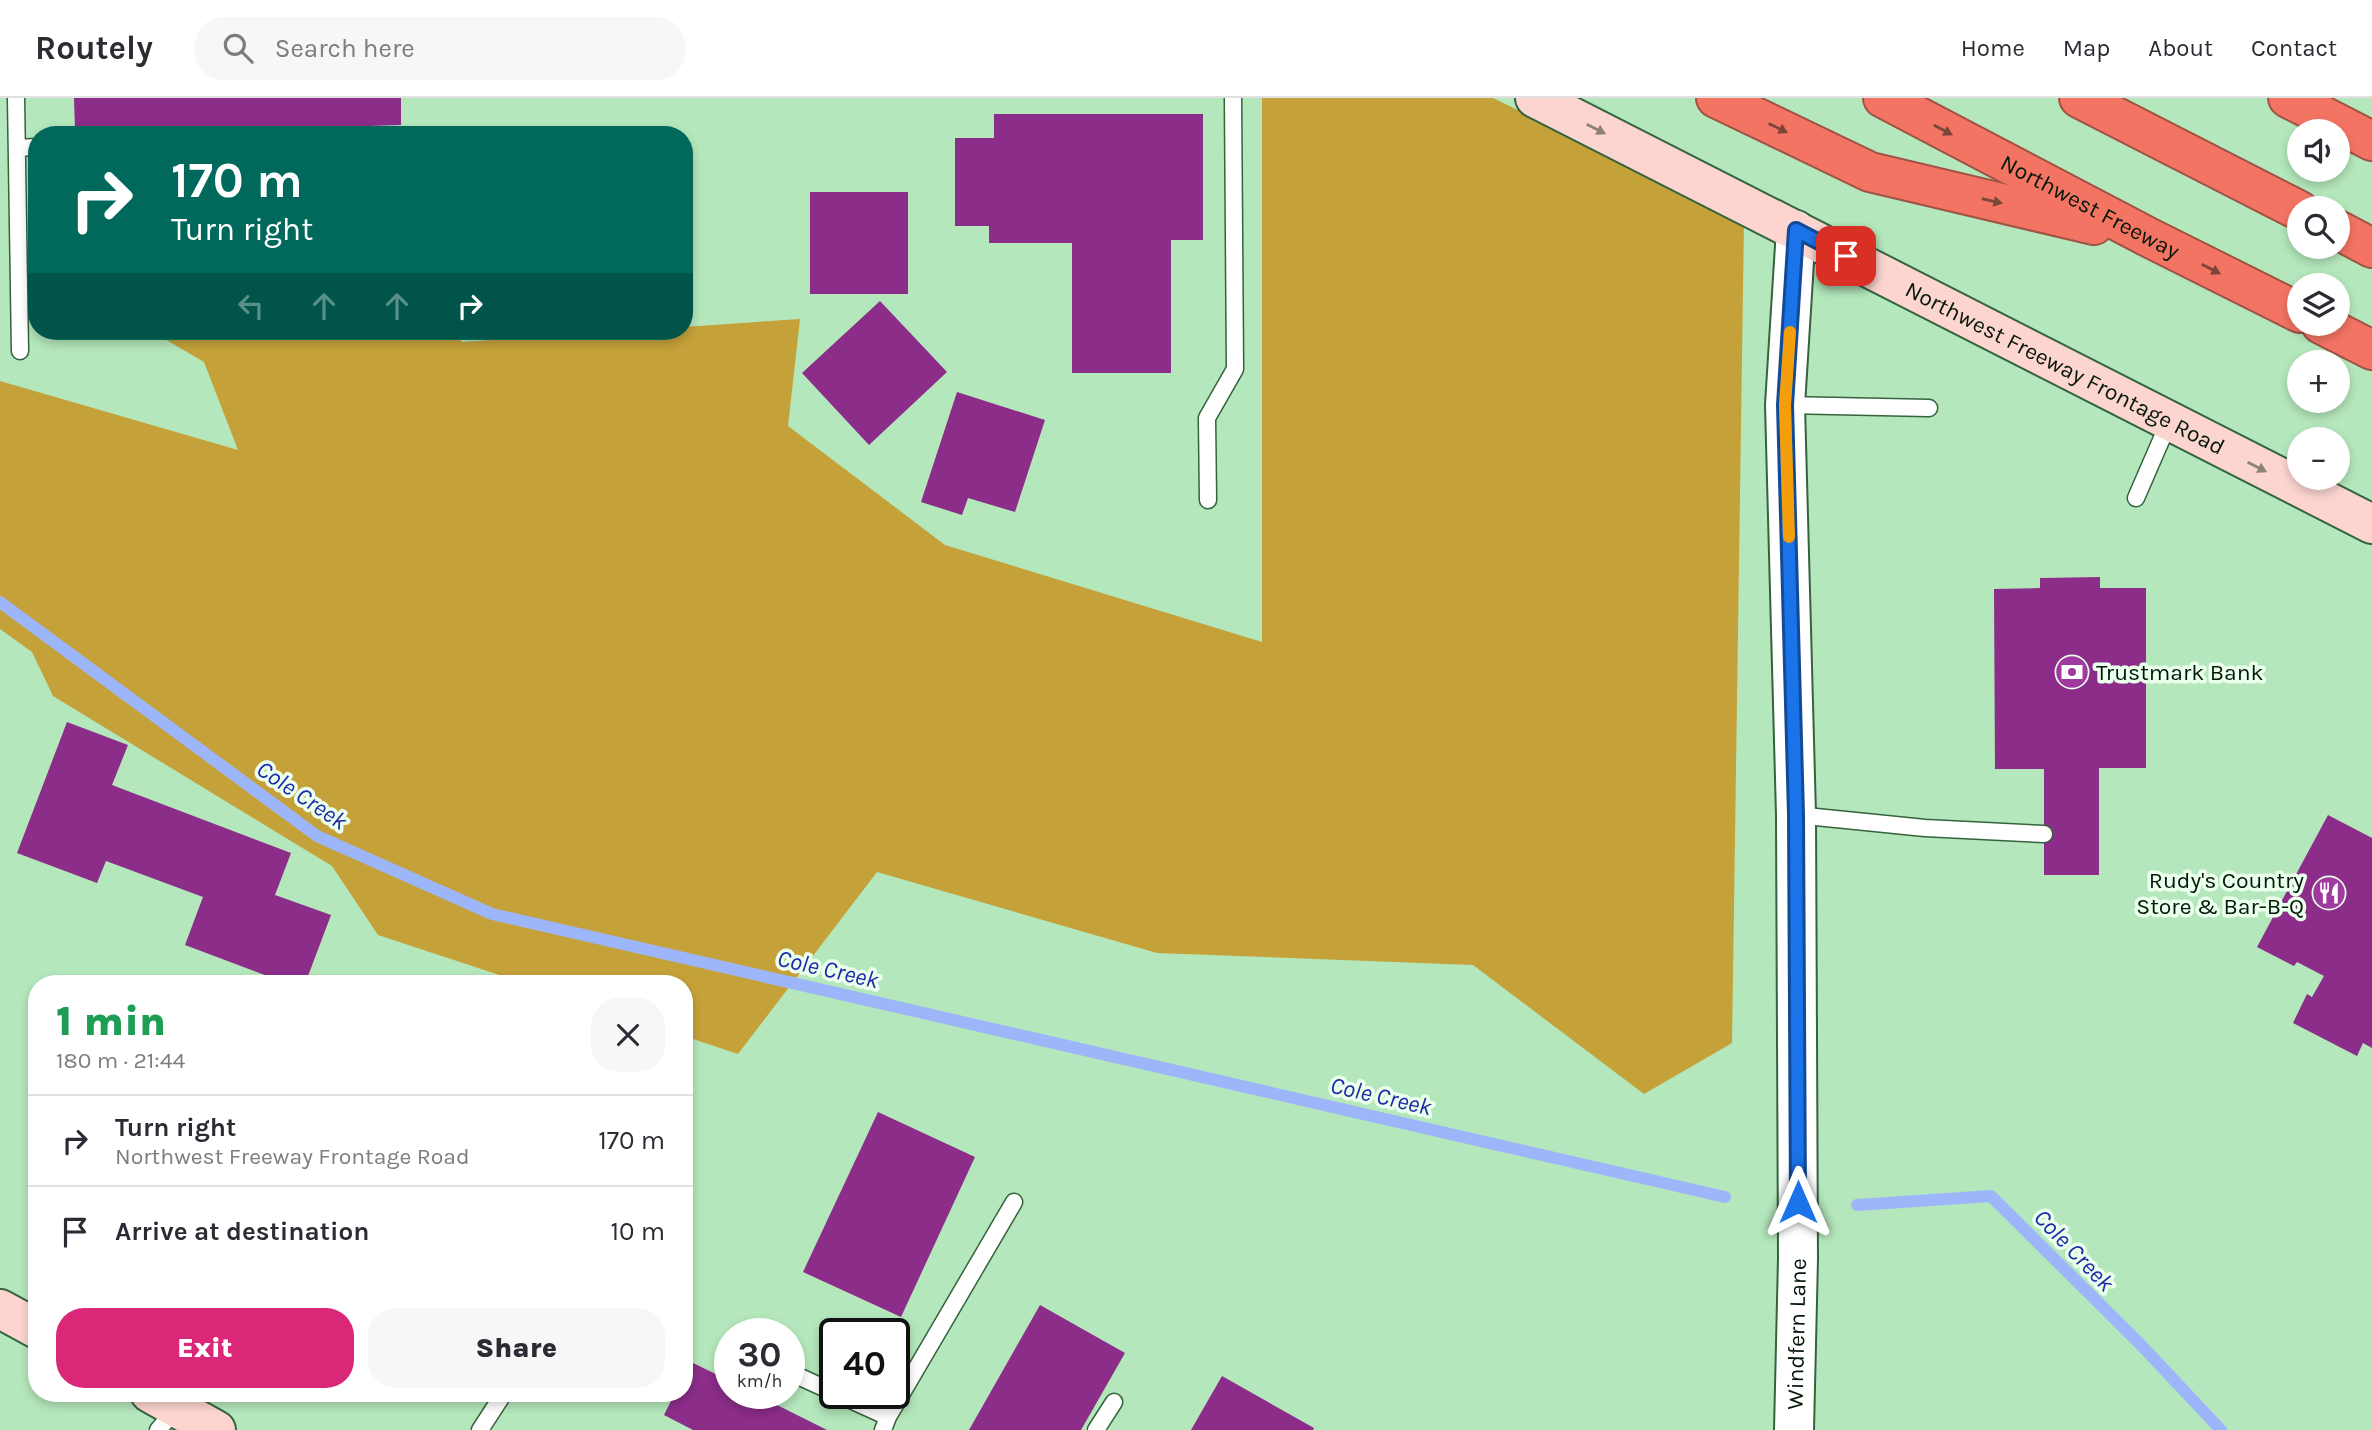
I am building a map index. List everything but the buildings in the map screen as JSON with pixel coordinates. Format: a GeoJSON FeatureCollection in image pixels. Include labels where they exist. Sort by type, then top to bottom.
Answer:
{"type":"FeatureCollection","features":[{"type":"Feature","properties":{"kind":"highway"},"geometry":{"type":"LineString","coordinates":[[1716,98],[1870,172],[2150,238]]}},
{"type":"Feature","properties":{"kind":"highway","name":"Northwest Freeway"},"geometry":{"type":"LineString","coordinates":[[1883,98],[2287,306]]}},
{"type":"Feature","properties":{"kind":"highway"},"geometry":{"type":"LineString","coordinates":[[2079,98],[2287,204]]}},
{"type":"Feature","properties":{"kind":"highway"},"geometry":{"type":"LineString","coordinates":[[2288,98],[2372,141]]}},
{"type":"Feature","properties":{"kind":"highway"},"geometry":{"type":"LineString","coordinates":[[2350,236],[2372,248]]}},
{"type":"Feature","properties":{"kind":"highway"},"geometry":{"type":"LineString","coordinates":[[2344,336],[2372,350]]}},
{"type":"Feature","properties":{"kind":"main road","name":"Northwest Freeway Frontage Road"},"geometry":{"type":"LineString","coordinates":[[1535,98],[2372,524]]}},
{"type":"Feature","properties":{"kind":"main road"},"geometry":{"type":"LineString","coordinates":[[0,1309],[28,1324]]}},
{"type":"Feature","properties":{"kind":"main road"},"geometry":{"type":"LineString","coordinates":[[168,1406],[216,1430]]}},
{"type":"Feature","properties":{"kind":"street","name":"Windfern Lane"},"geometry":{"type":"LineString","coordinates":[[1794,1430],[1798,1258],[1796,815],[1785,405],[1796,230]]}},
{"type":"Feature","properties":{"kind":"lane"},"geometry":{"type":"LineString","coordinates":[[16,98],[20,351]]}},
{"type":"Feature","properties":{"kind":"lane"},"geometry":{"type":"LineString","coordinates":[[1208,500],[1207,418],[1235,369],[1233,98]]}},
{"type":"Feature","properties":{"kind":"lane"},"geometry":{"type":"LineString","coordinates":[[17,148],[28,147]]}},
{"type":"Feature","properties":{"kind":"lane"},"geometry":{"type":"LineString","coordinates":[[1785,405],[1929,408]]}},
{"type":"Feature","properties":{"kind":"lane"},"geometry":{"type":"LineString","coordinates":[[2136,498],[2169,422]]}},
{"type":"Feature","properties":{"kind":"lane"},"geometry":{"type":"LineString","coordinates":[[1796,815],[1925,828],[2044,834]]}},
{"type":"Feature","properties":{"kind":"lane"},"geometry":{"type":"LineString","coordinates":[[805,1381],[886,1424],[1014,1202]]}},
{"type":"Feature","properties":{"kind":"lane"},"geometry":{"type":"LineString","coordinates":[[480,1430],[498,1402]]}},
{"type":"Feature","properties":{"kind":"lane"},"geometry":{"type":"LineString","coordinates":[[1097,1430],[1114,1402]]}},
{"type":"Feature","properties":{"kind":"shaded area"},"geometry":{"type":"Polygon","coordinates":[[[1262,98],[1493,98],[1744,220],[1732,1043],[1644,1094],[1473,965],[1157,953],[877,872],[738,1054],[693,1039],[693,975],[500,975],[378,935],[332,866],[53,696],[32,652],[0,629],[0,381],[238,450],[204,362],[166,340],[693,340],[693,326],[800,319],[788,426],[945,545],[1262,642],[1262,98]]]}},
{"type":"Feature","properties":{"kind":"waterway","name":"Cole Creek"},"geometry":{"type":"LineString","coordinates":[[0,602],[317,836],[492,914],[1725,1197]]}},
{"type":"Feature","properties":{"kind":"waterway","name":"Cole Creek"},"geometry":{"type":"LineString","coordinates":[[1857,1205],[1991,1196],[2141,1345],[2221,1430]]}},
{"type":"Feature","properties":{"kind":"slow traffic"},"geometry":{"type":"LineString","coordinates":[[1789,537],[1785,405],[1790,332]]}},
{"type":"Feature","properties":{"kind":"place","name":"Trustmark Bank"},"geometry":{"type":"Point","coordinates":[2072,672]}},
{"type":"Feature","properties":{"kind":"place","name":"Rudy's Country Store & Bar-B-Q"},"geometry":{"type":"Point","coordinates":[2329,893]}},
{"type":"Feature","properties":{"kind":"route"},"geometry":{"type":"LineString","coordinates":[[1798,1202],[1796,815],[1785,405],[1796,230],[1846,256]]}}]}
